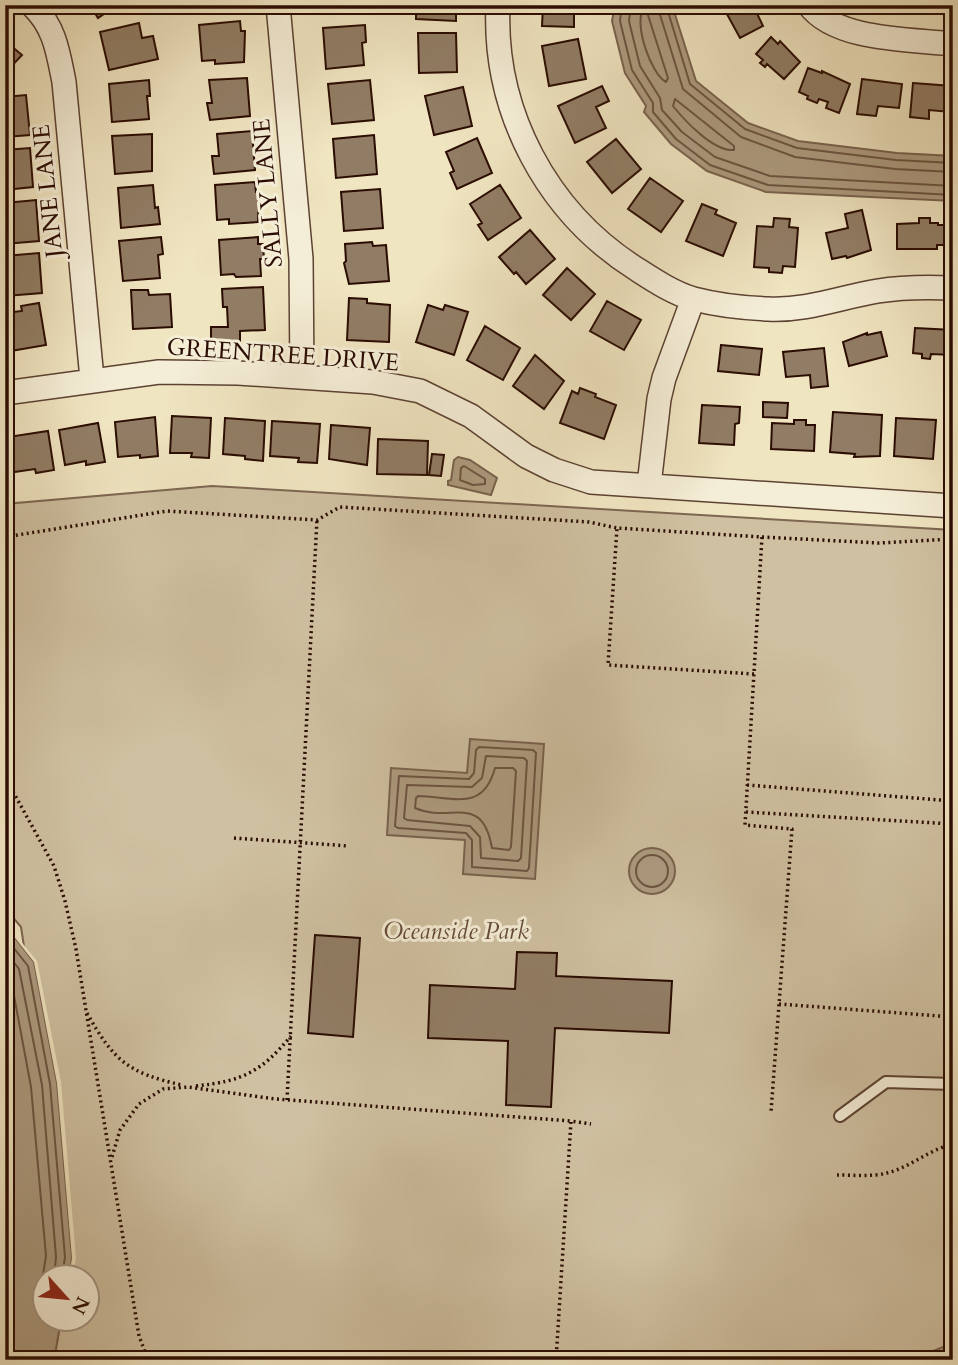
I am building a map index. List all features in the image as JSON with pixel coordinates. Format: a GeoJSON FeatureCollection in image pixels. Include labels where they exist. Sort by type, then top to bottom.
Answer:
{"type":"FeatureCollection","features":[{"type":"Feature","properties":{"kind":"street","name":"JANE LANE"},"geometry":{"type":"LineString","coordinates":[[32,5],[44,16],[54,35],[64,82],[92,379]]}},
{"type":"Feature","properties":{"kind":"street","name":"SALLY LANE"},"geometry":{"type":"LineString","coordinates":[[278,5],[301,259],[302,377]]}},
{"type":"Feature","properties":{"kind":"street"},"geometry":{"type":"LineString","coordinates":[[498,5],[497,35],[502,76],[518,127],[550,188],[577,221],[598,241],[645,275],[693,299],[769,309],[828,304],[879,290],[953,288]]}},
{"type":"Feature","properties":{"kind":"street"},"geometry":{"type":"LineString","coordinates":[[809,5],[828,23],[851,32],[953,44]]}},
{"type":"Feature","properties":{"kind":"street"},"geometry":{"type":"LineString","coordinates":[[649,485],[659,399],[670,359],[693,299]]}},
{"type":"Feature","properties":{"kind":"street","name":"GREENTREE DRIVE"},"geometry":{"type":"LineString","coordinates":[[5,393],[92,379],[159,372],[238,373],[373,382],[420,391],[471,416],[526,456],[554,470],[592,482],[953,506]]}},
{"type":"Feature","properties":{"kind":"lane"},"geometry":{"type":"LineString","coordinates":[[839,1116],[886,1082],[953,1084]]}},
{"type":"Feature","properties":{"kind":"path"},"geometry":{"type":"LineString","coordinates":[[5,537],[167,511],[317,519],[340,507],[589,522],[617,528],[762,537],[879,543],[953,539]]}},
{"type":"Feature","properties":{"kind":"path"},"geometry":{"type":"LineString","coordinates":[[286,1100],[292,1035],[317,519]]}},
{"type":"Feature","properties":{"kind":"path"},"geometry":{"type":"LineString","coordinates":[[617,528],[608,665],[754,674]]}},
{"type":"Feature","properties":{"kind":"path"},"geometry":{"type":"LineString","coordinates":[[762,537],[745,825],[792,829],[771,1112]]}},
{"type":"Feature","properties":{"kind":"path"},"geometry":{"type":"LineString","coordinates":[[5,777],[58,878],[65,901],[76,949],[139,1336],[148,1360]]}},
{"type":"Feature","properties":{"kind":"path"},"geometry":{"type":"LineString","coordinates":[[747,785],[953,801]]}},
{"type":"Feature","properties":{"kind":"path"},"geometry":{"type":"LineString","coordinates":[[746,812],[953,824]]}},
{"type":"Feature","properties":{"kind":"path"},"geometry":{"type":"LineString","coordinates":[[234,838],[349,846]]}},
{"type":"Feature","properties":{"kind":"path"},"geometry":{"type":"LineString","coordinates":[[779,1004],[953,1017]]}},
{"type":"Feature","properties":{"kind":"path"},"geometry":{"type":"LineString","coordinates":[[86,1012],[104,1044],[123,1063],[151,1078],[188,1087],[286,1100],[591,1124]]}},
{"type":"Feature","properties":{"kind":"path"},"geometry":{"type":"LineString","coordinates":[[111,1161],[120,1130],[139,1104],[163,1089],[219,1084],[247,1076],[271,1060],[292,1035]]}},
{"type":"Feature","properties":{"kind":"path"},"geometry":{"type":"LineString","coordinates":[[556,1360],[571,1121]]}},
{"type":"Feature","properties":{"kind":"path"},"geometry":{"type":"LineString","coordinates":[[837,1175],[885,1174],[904,1167],[935,1148],[953,1144]]}},
{"type":"Feature","properties":{"kind":"path"},"geometry":{"type":"LineString","coordinates":[[328,1360],[338,1355],[368,1353],[398,1360]]}},
{"type":"Feature","properties":{"kind":"green space","name":"Oceanside Park"},"geometry":{"type":"Polygon","coordinates":[[[212,486],[953,530],[953,1343],[923,1360],[54,1360],[59,1334],[102,1334],[102,1264],[71,1264],[21,927],[5,908],[5,504],[212,486]]]}},
{"type":"Feature","properties":{"kind":"water"},"geometry":{"type":"Polygon","coordinates":[[[615,5],[672,5],[696,81],[748,123],[798,141],[897,153],[953,156],[953,201],[766,192],[707,171],[671,144],[644,112],[646,106],[625,73],[612,21],[615,5]]]}},
{"type":"Feature","properties":{"kind":"water"},"geometry":{"type":"Polygon","coordinates":[[[458,457],[470,460],[497,478],[491,495],[448,485],[454,460],[458,457]]]}},
{"type":"Feature","properties":{"kind":"water"},"geometry":{"type":"Polygon","coordinates":[[[470,739],[544,744],[535,879],[463,874],[465,840],[387,835],[391,768],[467,773],[470,739]]]}},
{"type":"Feature","properties":{"kind":"water"},"geometry":{"type":"Polygon","coordinates":[[[652,848],[668,855],[675,871],[668,887],[652,894],[636,887],[629,871],[636,855],[652,848]]]}},
{"type":"Feature","properties":{"kind":"water"},"geometry":{"type":"Polygon","coordinates":[[[5,925],[34,962],[57,1083],[72,1258],[71,1264],[32,1264],[32,1334],[59,1334],[54,1360],[5,1360],[5,925]]]}},
{"type":"Feature","properties":{"kind":"water"},"geometry":{"type":"Polygon","coordinates":[[[953,1343],[953,1360],[911,1360],[953,1343]]]}},
{"type":"Feature","properties":{"kind":"pier"},"geometry":{"type":"Polygon","coordinates":[[[5,922],[37,961],[61,1082],[75,1264],[71,1264],[57,1083],[34,962],[5,922]]]}},
{"type":"Feature","properties":{"kind":"building"},"geometry":{"type":"Polygon","coordinates":[[[90,5],[117,5],[98,18],[90,5]]]}},
{"type":"Feature","properties":{"kind":"building"},"geometry":{"type":"Polygon","coordinates":[[[182,5],[239,5],[240,11],[183,11],[182,5]]]}},
{"type":"Feature","properties":{"kind":"building"},"geometry":{"type":"Polygon","coordinates":[[[322,5],[377,5],[377,8],[323,13],[322,5]]]}},
{"type":"Feature","properties":{"kind":"building"},"geometry":{"type":"Polygon","coordinates":[[[416,5],[456,5],[456,21],[416,19],[416,5]]]}},
{"type":"Feature","properties":{"kind":"building"},"geometry":{"type":"Polygon","coordinates":[[[543,5],[583,5],[583,13],[574,13],[574,27],[542,26],[543,5]]]}},
{"type":"Feature","properties":{"kind":"building"},"geometry":{"type":"Polygon","coordinates":[[[722,5],[753,5],[763,26],[740,38],[722,5]]]}},
{"type":"Feature","properties":{"kind":"building"},"geometry":{"type":"Polygon","coordinates":[[[240,21],[241,31],[245,31],[244,62],[215,64],[215,60],[202,61],[199,25],[240,21]]]}},
{"type":"Feature","properties":{"kind":"building"},"geometry":{"type":"Polygon","coordinates":[[[139,23],[142,38],[153,36],[158,59],[109,70],[100,32],[139,23]]]}},
{"type":"Feature","properties":{"kind":"building"},"geometry":{"type":"Polygon","coordinates":[[[365,25],[366,42],[362,43],[364,65],[326,69],[323,28],[365,25]]]}},
{"type":"Feature","properties":{"kind":"building"},"geometry":{"type":"Polygon","coordinates":[[[418,33],[456,33],[457,72],[419,73],[418,33]]]}},
{"type":"Feature","properties":{"kind":"building"},"geometry":{"type":"Polygon","coordinates":[[[5,36],[12,42],[10,45],[22,55],[5,73],[5,36]]]}},
{"type":"Feature","properties":{"kind":"building"},"geometry":{"type":"Polygon","coordinates":[[[771,37],[778,44],[780,41],[800,62],[784,79],[767,64],[765,67],[760,63],[763,60],[756,54],[771,37]]]}},
{"type":"Feature","properties":{"kind":"building"},"geometry":{"type":"Polygon","coordinates":[[[578,39],[586,79],[549,86],[542,46],[578,39]]]}},
{"type":"Feature","properties":{"kind":"building"},"geometry":{"type":"Polygon","coordinates":[[[808,68],[822,71],[850,84],[839,113],[826,108],[828,102],[819,99],[817,103],[799,92],[808,68]]]}},
{"type":"Feature","properties":{"kind":"building"},"geometry":{"type":"Polygon","coordinates":[[[247,78],[250,116],[210,120],[207,103],[212,103],[209,80],[247,78]]]}},
{"type":"Feature","properties":{"kind":"building"},"geometry":{"type":"Polygon","coordinates":[[[862,79],[902,84],[899,108],[878,106],[876,116],[857,114],[862,79]]]}},
{"type":"Feature","properties":{"kind":"building"},"geometry":{"type":"Polygon","coordinates":[[[149,80],[149,119],[112,122],[109,84],[149,80]]]}},
{"type":"Feature","properties":{"kind":"building"},"geometry":{"type":"Polygon","coordinates":[[[370,80],[374,120],[332,124],[328,84],[370,80]]]}},
{"type":"Feature","properties":{"kind":"building"},"geometry":{"type":"Polygon","coordinates":[[[913,83],[952,86],[950,112],[929,110],[929,119],[910,117],[913,83]]]}},
{"type":"Feature","properties":{"kind":"building"},"geometry":{"type":"Polygon","coordinates":[[[602,86],[609,101],[596,107],[606,128],[575,143],[558,106],[602,86]]]}},
{"type":"Feature","properties":{"kind":"building"},"geometry":{"type":"Polygon","coordinates":[[[463,87],[472,126],[434,135],[425,96],[463,87]]]}},
{"type":"Feature","properties":{"kind":"building"},"geometry":{"type":"Polygon","coordinates":[[[26,95],[30,135],[5,137],[5,97],[26,95]]]}},
{"type":"Feature","properties":{"kind":"building"},"geometry":{"type":"Polygon","coordinates":[[[252,131],[255,170],[214,174],[212,156],[219,156],[217,134],[252,131]]]}},
{"type":"Feature","properties":{"kind":"building"},"geometry":{"type":"Polygon","coordinates":[[[152,134],[152,171],[115,174],[112,136],[152,134]]]}},
{"type":"Feature","properties":{"kind":"building"},"geometry":{"type":"Polygon","coordinates":[[[374,135],[377,174],[336,178],[333,139],[374,135]]]}},
{"type":"Feature","properties":{"kind":"building"},"geometry":{"type":"Polygon","coordinates":[[[477,138],[492,173],[457,189],[450,173],[454,171],[446,152],[477,138]]]}},
{"type":"Feature","properties":{"kind":"building"},"geometry":{"type":"Polygon","coordinates":[[[616,139],[641,169],[612,193],[587,162],[616,139]]]}},
{"type":"Feature","properties":{"kind":"building"},"geometry":{"type":"Polygon","coordinates":[[[30,148],[33,187],[5,190],[5,150],[30,148]]]}},
{"type":"Feature","properties":{"kind":"building"},"geometry":{"type":"Polygon","coordinates":[[[650,178],[683,201],[661,232],[628,209],[650,178]]]}},
{"type":"Feature","properties":{"kind":"building"},"geometry":{"type":"Polygon","coordinates":[[[255,182],[256,192],[259,193],[258,222],[229,224],[229,219],[217,220],[215,185],[255,182]]]}},
{"type":"Feature","properties":{"kind":"building"},"geometry":{"type":"Polygon","coordinates":[[[153,185],[160,224],[121,228],[118,188],[153,185]]]}},
{"type":"Feature","properties":{"kind":"building"},"geometry":{"type":"Polygon","coordinates":[[[500,185],[521,218],[488,240],[478,225],[482,223],[470,204],[500,185]]]}},
{"type":"Feature","properties":{"kind":"building"},"geometry":{"type":"Polygon","coordinates":[[[380,189],[383,228],[344,231],[341,192],[380,189]]]}},
{"type":"Feature","properties":{"kind":"building"},"geometry":{"type":"Polygon","coordinates":[[[36,200],[39,241],[5,244],[5,203],[36,200]]]}},
{"type":"Feature","properties":{"kind":"building"},"geometry":{"type":"Polygon","coordinates":[[[702,204],[717,210],[715,214],[736,223],[723,256],[686,241],[702,204]]]}},
{"type":"Feature","properties":{"kind":"building"},"geometry":{"type":"Polygon","coordinates":[[[862,210],[871,250],[847,258],[832,259],[826,233],[848,228],[845,214],[862,210]]]}},
{"type":"Feature","properties":{"kind":"building"},"geometry":{"type":"Polygon","coordinates":[[[774,218],[790,219],[789,227],[798,228],[795,267],[783,266],[782,273],[769,272],[769,268],[754,267],[757,226],[773,227],[774,218]]]}},
{"type":"Feature","properties":{"kind":"building"},"geometry":{"type":"Polygon","coordinates":[[[919,218],[930,218],[930,223],[938,225],[952,225],[952,245],[937,245],[937,249],[897,249],[897,224],[919,223],[919,218]]]}},
{"type":"Feature","properties":{"kind":"building"},"geometry":{"type":"Polygon","coordinates":[[[530,230],[555,259],[526,284],[499,257],[530,230]]]}},
{"type":"Feature","properties":{"kind":"building"},"geometry":{"type":"Polygon","coordinates":[[[161,237],[163,254],[158,255],[160,278],[123,281],[119,241],[161,237]]]}},
{"type":"Feature","properties":{"kind":"building"},"geometry":{"type":"Polygon","coordinates":[[[258,237],[258,244],[263,244],[261,276],[221,275],[219,240],[258,237]]]}},
{"type":"Feature","properties":{"kind":"building"},"geometry":{"type":"Polygon","coordinates":[[[372,242],[373,246],[386,245],[389,281],[349,284],[344,263],[345,244],[372,242]]]}},
{"type":"Feature","properties":{"kind":"building"},"geometry":{"type":"Polygon","coordinates":[[[39,253],[42,293],[6,296],[5,256],[39,253]]]}},
{"type":"Feature","properties":{"kind":"building"},"geometry":{"type":"Polygon","coordinates":[[[567,268],[595,294],[571,320],[543,295],[567,268]]]}},
{"type":"Feature","properties":{"kind":"building"},"geometry":{"type":"Polygon","coordinates":[[[263,287],[265,330],[240,331],[240,345],[211,346],[211,327],[228,327],[227,307],[223,307],[222,289],[263,287]]]}},
{"type":"Feature","properties":{"kind":"building"},"geometry":{"type":"Polygon","coordinates":[[[131,290],[148,290],[149,295],[170,294],[172,327],[133,329],[131,290]]]}},
{"type":"Feature","properties":{"kind":"building"},"geometry":{"type":"Polygon","coordinates":[[[349,298],[390,305],[389,342],[347,340],[349,298]]]}},
{"type":"Feature","properties":{"kind":"building"},"geometry":{"type":"Polygon","coordinates":[[[607,301],[641,320],[624,350],[590,331],[607,301]]]}},
{"type":"Feature","properties":{"kind":"building"},"geometry":{"type":"Polygon","coordinates":[[[39,303],[46,345],[5,352],[5,313],[22,311],[21,306],[39,303]]]}},
{"type":"Feature","properties":{"kind":"building"},"geometry":{"type":"Polygon","coordinates":[[[428,305],[443,310],[445,305],[468,312],[454,355],[416,342],[428,305]]]}},
{"type":"Feature","properties":{"kind":"building"},"geometry":{"type":"Polygon","coordinates":[[[485,326],[520,348],[503,380],[467,360],[485,326]]]}},
{"type":"Feature","properties":{"kind":"building"},"geometry":{"type":"Polygon","coordinates":[[[915,328],[953,330],[952,355],[931,354],[930,359],[913,353],[915,328]]]}},
{"type":"Feature","properties":{"kind":"building"},"geometry":{"type":"Polygon","coordinates":[[[881,332],[887,356],[849,366],[843,342],[867,333],[881,332]]]}},
{"type":"Feature","properties":{"kind":"building"},"geometry":{"type":"Polygon","coordinates":[[[721,345],[762,349],[759,375],[718,371],[721,345]]]}},
{"type":"Feature","properties":{"kind":"building"},"geometry":{"type":"Polygon","coordinates":[[[824,348],[828,386],[811,388],[810,375],[786,377],[783,352],[824,348]]]}},
{"type":"Feature","properties":{"kind":"building"},"geometry":{"type":"Polygon","coordinates":[[[535,355],[564,381],[544,409],[513,386],[535,355]]]}},
{"type":"Feature","properties":{"kind":"building"},"geometry":{"type":"Polygon","coordinates":[[[580,388],[616,405],[604,439],[560,423],[572,391],[578,394],[580,388]]]}},
{"type":"Feature","properties":{"kind":"building"},"geometry":{"type":"Polygon","coordinates":[[[763,402],[788,403],[787,418],[763,417],[763,402]]]}},
{"type":"Feature","properties":{"kind":"building"},"geometry":{"type":"Polygon","coordinates":[[[702,405],[740,407],[739,423],[735,424],[734,445],[699,443],[702,405]]]}},
{"type":"Feature","properties":{"kind":"building"},"geometry":{"type":"Polygon","coordinates":[[[833,412],[882,415],[880,456],[854,457],[855,454],[830,452],[833,412]]]}},
{"type":"Feature","properties":{"kind":"building"},"geometry":{"type":"Polygon","coordinates":[[[172,416],[211,418],[209,458],[191,457],[192,453],[170,453],[172,416]]]}},
{"type":"Feature","properties":{"kind":"building"},"geometry":{"type":"Polygon","coordinates":[[[155,417],[158,456],[118,457],[115,422],[155,417]]]}},
{"type":"Feature","properties":{"kind":"building"},"geometry":{"type":"Polygon","coordinates":[[[225,418],[265,421],[263,461],[223,454],[225,418]]]}},
{"type":"Feature","properties":{"kind":"building"},"geometry":{"type":"Polygon","coordinates":[[[896,418],[936,420],[933,459],[894,456],[896,418]]]}},
{"type":"Feature","properties":{"kind":"building"},"geometry":{"type":"Polygon","coordinates":[[[794,420],[806,420],[806,425],[815,425],[814,451],[771,449],[772,423],[794,424],[794,420]]]}},
{"type":"Feature","properties":{"kind":"building"},"geometry":{"type":"Polygon","coordinates":[[[947,420],[953,421],[953,460],[944,459],[947,420]]]}},
{"type":"Feature","properties":{"kind":"building"},"geometry":{"type":"Polygon","coordinates":[[[272,421],[320,424],[317,463],[298,462],[299,458],[270,456],[272,421]]]}},
{"type":"Feature","properties":{"kind":"building"},"geometry":{"type":"Polygon","coordinates":[[[98,423],[105,462],[86,465],[86,461],[65,465],[59,430],[98,423]]]}},
{"type":"Feature","properties":{"kind":"building"},"geometry":{"type":"Polygon","coordinates":[[[331,425],[370,428],[367,465],[329,459],[331,425]]]}},
{"type":"Feature","properties":{"kind":"building"},"geometry":{"type":"Polygon","coordinates":[[[48,431],[54,470],[14,472],[8,437],[48,431]]]}},
{"type":"Feature","properties":{"kind":"building"},"geometry":{"type":"Polygon","coordinates":[[[378,439],[428,441],[427,475],[377,474],[378,439]]]}},
{"type":"Feature","properties":{"kind":"building"},"geometry":{"type":"Polygon","coordinates":[[[432,454],[444,455],[441,476],[429,475],[432,454]]]}},
{"type":"Feature","properties":{"kind":"building"},"geometry":{"type":"Polygon","coordinates":[[[315,935],[360,938],[353,1037],[308,1033],[315,935]]]}},
{"type":"Feature","properties":{"kind":"building"},"geometry":{"type":"Polygon","coordinates":[[[517,952],[557,953],[556,976],[672,981],[669,1033],[555,1028],[551,1107],[506,1105],[508,1041],[428,1038],[430,985],[515,989],[517,952]]]}}]}
